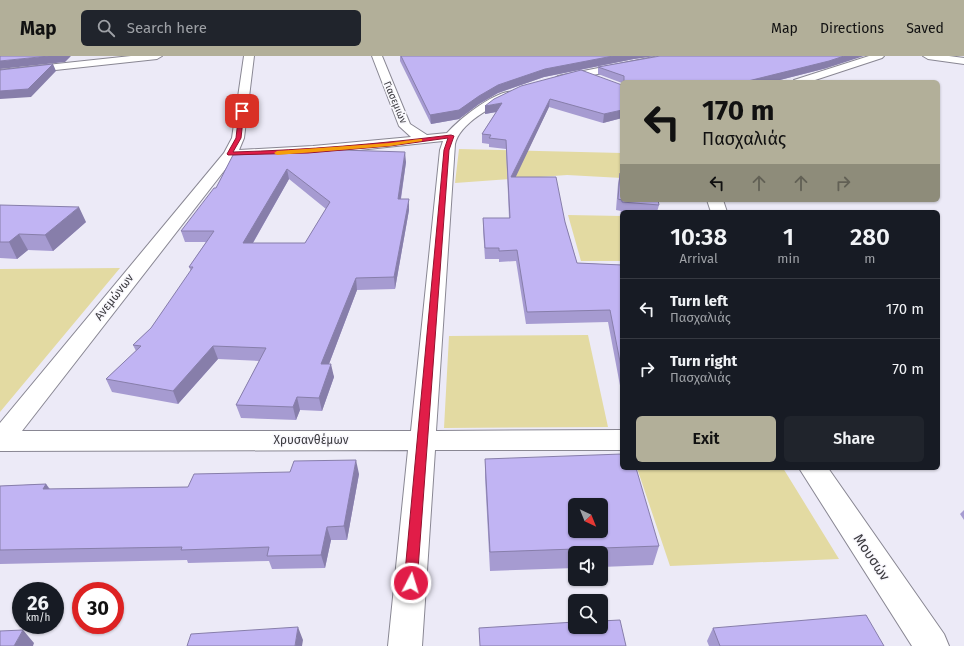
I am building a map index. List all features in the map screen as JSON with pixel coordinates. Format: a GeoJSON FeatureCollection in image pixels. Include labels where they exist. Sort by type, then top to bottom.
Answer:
{"type":"FeatureCollection","features":[{"type":"Feature","properties":{"kind":"street"},"geometry":{"type":"LineString","coordinates":[[0,73],[157,56]]}},
{"type":"Feature","properties":{"kind":"street","name":"Ανεμώνων"},"geometry":{"type":"LineString","coordinates":[[0,441],[230,154],[238,138],[249,56]]}},
{"type":"Feature","properties":{"kind":"street","name":"Γιασεμιών"},"geometry":{"type":"LineString","coordinates":[[377,56],[405,126],[414,134],[426,140]]}},
{"type":"Feature","properties":{"kind":"street"},"geometry":{"type":"LineString","coordinates":[[405,646],[446,150],[451,136],[459,127],[490,104],[533,85],[581,73],[673,56]]}},
{"type":"Feature","properties":{"kind":"street"},"geometry":{"type":"LineString","coordinates":[[804,80],[879,56]]}},
{"type":"Feature","properties":{"kind":"street"},"geometry":{"type":"LineString","coordinates":[[928,56],[964,61]]}},
{"type":"Feature","properties":{"kind":"street"},"geometry":{"type":"LineString","coordinates":[[581,73],[602,81]]}},
{"type":"Feature","properties":{"kind":"street"},"geometry":{"type":"LineString","coordinates":[[230,154],[308,151],[390,144],[451,136]]}},
{"type":"Feature","properties":{"kind":"street","name":"Χρυσανθέμων"},"geometry":{"type":"LineString","coordinates":[[0,441],[620,440]]}},
{"type":"Feature","properties":{"kind":"street","name":"Μουσών"},"geometry":{"type":"LineString","coordinates":[[814,470],[932,646]]}},
{"type":"Feature","properties":{"kind":"shaded area"},"geometry":{"type":"Polygon","coordinates":[[[459,149],[620,153],[620,178],[567,175],[455,183],[459,149]]]}},
{"type":"Feature","properties":{"kind":"shaded area"},"geometry":{"type":"Polygon","coordinates":[[[568,215],[620,216],[620,261],[581,261],[568,215]]]}},
{"type":"Feature","properties":{"kind":"shaded area"},"geometry":{"type":"Polygon","coordinates":[[[120,268],[0,412],[0,269],[120,268]]]}},
{"type":"Feature","properties":{"kind":"shaded area"},"geometry":{"type":"Polygon","coordinates":[[[588,335],[608,427],[444,428],[449,336],[588,335]]]}},
{"type":"Feature","properties":{"kind":"shaded area"},"geometry":{"type":"Polygon","coordinates":[[[638,470],[784,470],[839,559],[670,566],[638,470]]]}},
{"type":"Feature","properties":{"kind":"building"},"geometry":{"type":"Polygon","coordinates":[[[0,56],[49,56],[0,61],[0,56]]]}},
{"type":"Feature","properties":{"kind":"building"},"geometry":{"type":"Polygon","coordinates":[[[401,56],[613,56],[545,69],[498,85],[459,110],[430,115],[401,56]]]}},
{"type":"Feature","properties":{"kind":"building"},"geometry":{"type":"Polygon","coordinates":[[[660,56],[844,56],[752,80],[624,80],[624,76],[598,67],[660,56]]]}},
{"type":"Feature","properties":{"kind":"building"},"geometry":{"type":"Polygon","coordinates":[[[53,64],[28,89],[0,91],[0,70],[53,64]]]}},
{"type":"Feature","properties":{"kind":"building"},"geometry":{"type":"Polygon","coordinates":[[[581,70],[620,84],[620,110],[604,114],[550,99],[511,177],[556,177],[565,222],[577,263],[620,265],[620,362],[610,310],[527,312],[517,250],[499,251],[499,248],[485,248],[483,218],[510,218],[506,140],[489,138],[491,135],[482,134],[502,103],[485,106],[494,99],[521,86],[581,70]]]}},
{"type":"Feature","properties":{"kind":"building"},"geometry":{"type":"Polygon","coordinates":[[[341,150],[405,152],[398,199],[409,199],[394,277],[356,278],[321,364],[331,364],[319,398],[297,397],[293,407],[236,405],[266,348],[213,346],[173,391],[106,379],[141,346],[133,345],[151,328],[193,267],[189,267],[214,231],[181,231],[214,188],[216,188],[233,155],[341,150]],[[287,169],[243,243],[305,243],[330,202],[287,169]]]}},
{"type":"Feature","properties":{"kind":"building"},"geometry":{"type":"Polygon","coordinates":[[[620,173],[620,200],[618,199],[620,173]]]}},
{"type":"Feature","properties":{"kind":"building"},"geometry":{"type":"Polygon","coordinates":[[[622,202],[658,202],[659,205],[622,202]]]}},
{"type":"Feature","properties":{"kind":"building"},"geometry":{"type":"Polygon","coordinates":[[[0,205],[79,207],[45,235],[19,234],[9,242],[0,242],[0,205]]]}},
{"type":"Feature","properties":{"kind":"building"},"geometry":{"type":"Polygon","coordinates":[[[620,454],[620,470],[637,470],[659,546],[608,548],[608,546],[568,546],[568,549],[490,552],[485,459],[620,454]]]}},
{"type":"Feature","properties":{"kind":"building"},"geometry":{"type":"Polygon","coordinates":[[[356,460],[344,526],[327,527],[321,555],[267,556],[269,547],[181,550],[182,547],[0,550],[0,486],[46,484],[43,489],[188,487],[194,474],[290,472],[294,461],[356,460]]]}},
{"type":"Feature","properties":{"kind":"building"},"geometry":{"type":"Polygon","coordinates":[[[866,615],[884,646],[720,646],[713,628],[866,615]]]}},
{"type":"Feature","properties":{"kind":"building"},"geometry":{"type":"Polygon","coordinates":[[[620,620],[626,646],[480,646],[479,628],[568,622],[568,634],[608,634],[608,621],[620,620]]]}},
{"type":"Feature","properties":{"kind":"building"},"geometry":{"type":"Polygon","coordinates":[[[298,627],[295,646],[187,646],[191,634],[298,627]]]}},
{"type":"Feature","properties":{"kind":"building"},"geometry":{"type":"Polygon","coordinates":[[[12,630],[12,634],[21,634],[14,646],[0,646],[0,631],[12,630]]]}},
{"type":"Feature","properties":{"kind":"slow traffic"},"geometry":{"type":"LineString","coordinates":[[277,153],[390,144],[420,140]]}},
{"type":"Feature","properties":{"kind":"route"},"geometry":{"type":"LineString","coordinates":[[242,111],[238,138],[230,154],[285,153],[390,144],[451,136],[446,150],[411,583]]}}]}
